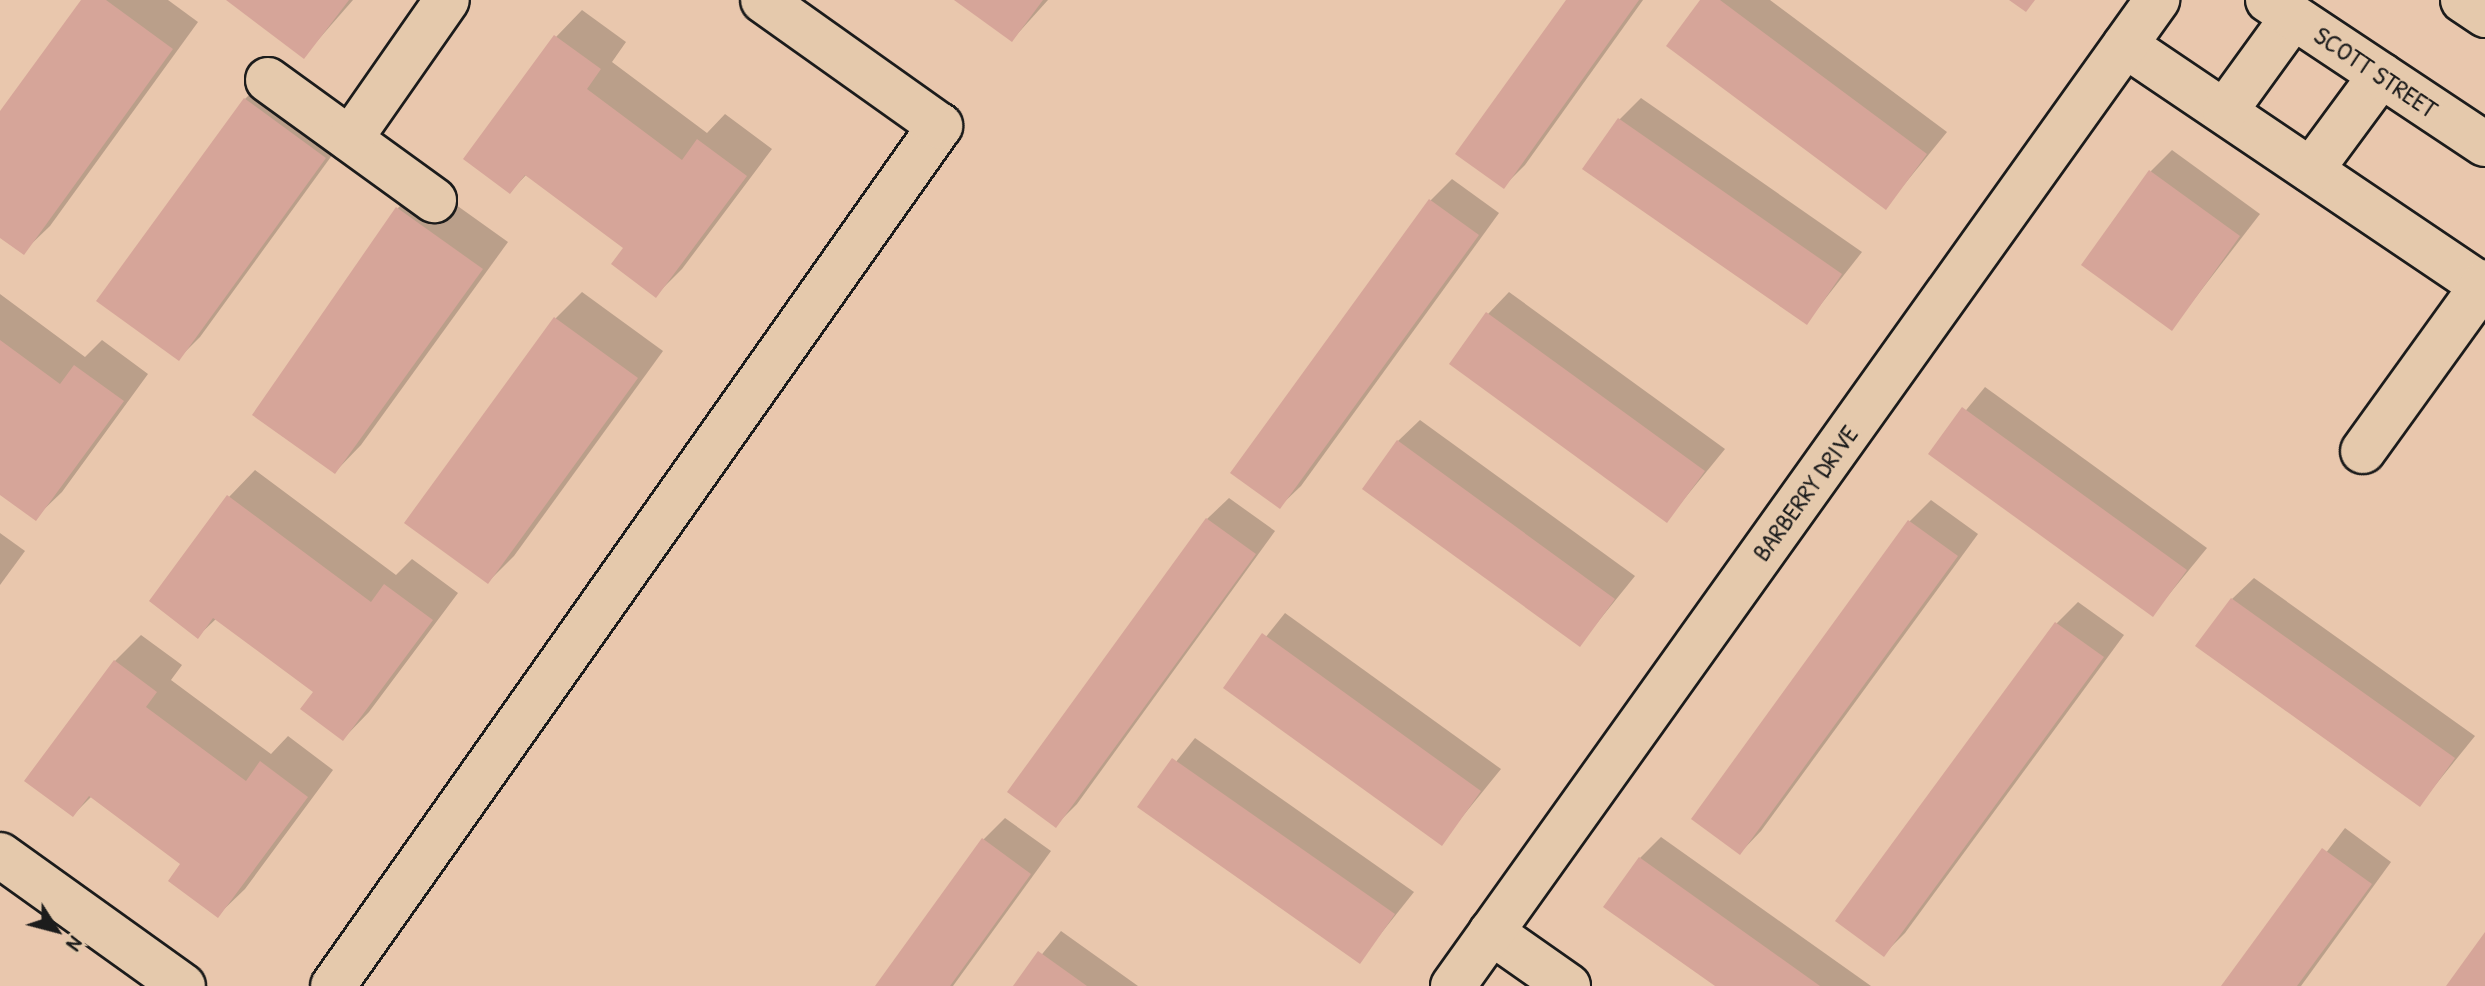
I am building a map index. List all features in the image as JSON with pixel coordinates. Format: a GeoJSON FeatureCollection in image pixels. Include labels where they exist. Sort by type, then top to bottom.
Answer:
{"type":"FeatureCollection","features":[{"type":"Feature","properties":{"kind":"street"},"geometry":{"type":"LineString","coordinates":[[350,139],[447,0]]}},
{"type":"Feature","properties":{"kind":"street"},"geometry":{"type":"LineString","coordinates":[[333,986],[940,126],[763,0]]}},
{"type":"Feature","properties":{"kind":"street","name":"BARBERRY DRIVE"},"geometry":{"type":"LineString","coordinates":[[1453,986],[2157,0]]}},
{"type":"Feature","properties":{"kind":"street"},"geometry":{"type":"LineString","coordinates":[[2463,0],[2485,15]]}},
{"type":"Feature","properties":{"kind":"street"},"geometry":{"type":"LineString","coordinates":[[2225,111],[2281,8]]}},
{"type":"Feature","properties":{"kind":"street","name":"SCOTT STREET"},"geometry":{"type":"LineString","coordinates":[[2281,8],[2485,144]]}},
{"type":"Feature","properties":{"kind":"street"},"geometry":{"type":"LineString","coordinates":[[2125,45],[2484,285],[2363,451]]}},
{"type":"Feature","properties":{"kind":"street"},"geometry":{"type":"LineString","coordinates":[[2311,170],[2381,75]]}},
{"type":"Feature","properties":{"kind":"street"},"geometry":{"type":"LineString","coordinates":[[268,80],[434,200]]}},
{"type":"Feature","properties":{"kind":"street"},"geometry":{"type":"LineString","coordinates":[[0,855],[183,986]]}},
{"type":"Feature","properties":{"kind":"street"},"geometry":{"type":"LineString","coordinates":[[1491,932],[1568,986]]}},
{"type":"Feature","properties":{"kind":"building"},"geometry":{"type":"Polygon","coordinates":[[[81,0],[106,0],[173,49],[24,255],[0,238],[0,111],[81,0]]]}},
{"type":"Feature","properties":{"kind":"building"},"geometry":{"type":"Polygon","coordinates":[[[226,0],[349,0],[304,59],[226,0]]]}},
{"type":"Feature","properties":{"kind":"building"},"geometry":{"type":"Polygon","coordinates":[[[954,0],[1043,0],[1012,42],[954,0]]]}},
{"type":"Feature","properties":{"kind":"building"},"geometry":{"type":"Polygon","coordinates":[[[1566,0],[1639,0],[1504,189],[1455,154],[1566,0]]]}},
{"type":"Feature","properties":{"kind":"building"},"geometry":{"type":"Polygon","coordinates":[[[1700,0],[1720,0],[1927,154],[1886,210],[1666,46],[1700,0]]]}},
{"type":"Feature","properties":{"kind":"building"},"geometry":{"type":"Polygon","coordinates":[[[2009,0],[2035,0],[2026,12],[2009,0]]]}},
{"type":"Feature","properties":{"kind":"building"},"geometry":{"type":"Polygon","coordinates":[[[554,35],[601,69],[587,89],[682,160],[697,139],[747,176],[656,298],[611,264],[623,248],[525,175],[510,194],[463,159],[554,35]]]}},
{"type":"Feature","properties":{"kind":"building"},"geometry":{"type":"Polygon","coordinates":[[[244,98],[326,158],[179,361],[96,301],[244,98]]]}},
{"type":"Feature","properties":{"kind":"building"},"geometry":{"type":"Polygon","coordinates":[[[1618,118],[1842,274],[1807,325],[1582,169],[1618,118]]]}},
{"type":"Feature","properties":{"kind":"building"},"geometry":{"type":"Polygon","coordinates":[[[2149,170],[2240,236],[2172,331],[2081,265],[2149,170]]]}},
{"type":"Feature","properties":{"kind":"building"},"geometry":{"type":"Polygon","coordinates":[[[1429,199],[1479,235],[1280,509],[1230,473],[1429,199]]]}},
{"type":"Feature","properties":{"kind":"building"},"geometry":{"type":"Polygon","coordinates":[[[396,207],[483,269],[335,474],[252,415],[396,207]]]}},
{"type":"Feature","properties":{"kind":"building"},"geometry":{"type":"Polygon","coordinates":[[[1486,312],[1705,471],[1667,523],[1449,364],[1486,312]]]}},
{"type":"Feature","properties":{"kind":"building"},"geometry":{"type":"Polygon","coordinates":[[[554,317],[638,378],[488,584],[404,523],[554,317]]]}},
{"type":"Feature","properties":{"kind":"building"},"geometry":{"type":"Polygon","coordinates":[[[0,340],[60,384],[74,365],[124,401],[36,521],[0,495],[0,340]]]}},
{"type":"Feature","properties":{"kind":"building"},"geometry":{"type":"Polygon","coordinates":[[[1962,407],[2187,570],[2153,617],[1928,454],[1962,407]]]}},
{"type":"Feature","properties":{"kind":"building"},"geometry":{"type":"Polygon","coordinates":[[[1397,440],[1615,599],[1580,647],[1362,489],[1397,440]]]}},
{"type":"Feature","properties":{"kind":"building"},"geometry":{"type":"Polygon","coordinates":[[[227,495],[371,602],[384,584],[433,620],[343,741],[300,709],[313,692],[213,618],[198,639],[149,601],[227,495]]]}},
{"type":"Feature","properties":{"kind":"building"},"geometry":{"type":"Polygon","coordinates":[[[1206,518],[1256,554],[1056,828],[1007,792],[1206,518]]]}},
{"type":"Feature","properties":{"kind":"building"},"geometry":{"type":"Polygon","coordinates":[[[1908,520],[1958,556],[1740,855],[1691,819],[1908,520]]]}},
{"type":"Feature","properties":{"kind":"building"},"geometry":{"type":"Polygon","coordinates":[[[2231,598],[2455,758],[2420,807],[2195,646],[2231,598]]]}},
{"type":"Feature","properties":{"kind":"building"},"geometry":{"type":"Polygon","coordinates":[[[2055,622],[2104,657],[1884,957],[1835,921],[2055,622]]]}},
{"type":"Feature","properties":{"kind":"building"},"geometry":{"type":"Polygon","coordinates":[[[1262,633],[1481,791],[1442,846],[1223,688],[1262,633]]]}},
{"type":"Feature","properties":{"kind":"building"},"geometry":{"type":"Polygon","coordinates":[[[114,660],[157,692],[146,707],[246,781],[260,761],[308,797],[218,918],[168,881],[180,864],[89,796],[73,817],[24,781],[114,660]]]}},
{"type":"Feature","properties":{"kind":"building"},"geometry":{"type":"Polygon","coordinates":[[[1172,758],[1395,914],[1360,964],[1137,807],[1172,758]]]}},
{"type":"Feature","properties":{"kind":"building"},"geometry":{"type":"Polygon","coordinates":[[[982,838],[1031,874],[950,986],[875,986],[982,838]]]}},
{"type":"Feature","properties":{"kind":"building"},"geometry":{"type":"Polygon","coordinates":[[[2322,848],[2372,884],[2297,986],[2221,986],[2322,848]]]}},
{"type":"Feature","properties":{"kind":"building"},"geometry":{"type":"Polygon","coordinates":[[[1639,857],[1820,986],[1715,986],[1603,907],[1639,857]]]}},
{"type":"Feature","properties":{"kind":"building"},"geometry":{"type":"Polygon","coordinates":[[[2485,932],[2485,986],[2446,986],[2485,932]]]}},
{"type":"Feature","properties":{"kind":"building"},"geometry":{"type":"Polygon","coordinates":[[[1038,951],[1087,986],[1013,986],[1038,951]]]}}]}
